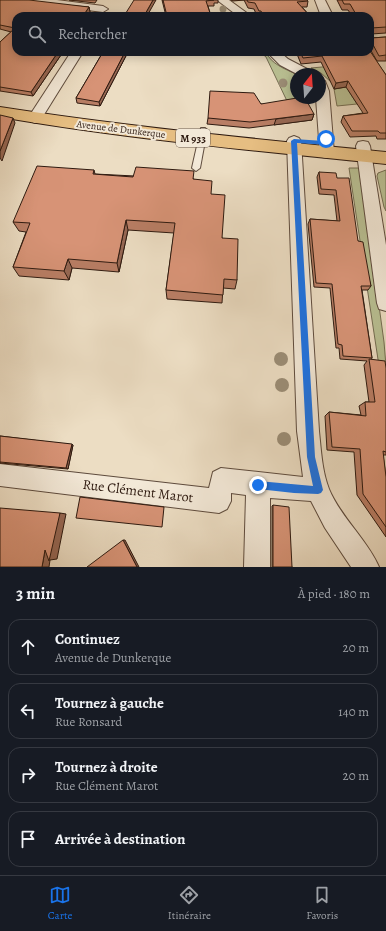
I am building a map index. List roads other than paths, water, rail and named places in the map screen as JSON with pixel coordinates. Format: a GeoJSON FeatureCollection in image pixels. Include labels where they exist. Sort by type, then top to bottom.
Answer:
{"type":"FeatureCollection","features":[{"type":"Feature","properties":{"kind":"main road","name":"Avenue de Dunkerque"},"geometry":{"type":"LineString","coordinates":[[0,102],[37,113]]}},
{"type":"Feature","properties":{"kind":"main road","name":"Avenue de Dunkerque"},"geometry":{"type":"LineString","coordinates":[[0,112],[37,113],[202,135],[294,145],[364,151],[386,148]]}},
{"type":"Feature","properties":{"kind":"main road","name":"Avenue de Dunkerque"},"geometry":{"type":"LineString","coordinates":[[364,151],[386,158]]}},
{"type":"Feature","properties":{"kind":"street"},"geometry":{"type":"LineString","coordinates":[[31,0],[101,12],[99,4],[93,0]]}},
{"type":"Feature","properties":{"kind":"street"},"geometry":{"type":"LineString","coordinates":[[222,0],[239,12]]}},
{"type":"Feature","properties":{"kind":"street"},"geometry":{"type":"LineString","coordinates":[[320,0],[325,12]]}},
{"type":"Feature","properties":{"kind":"street"},"geometry":{"type":"LineString","coordinates":[[37,113],[74,56]]}},
{"type":"Feature","properties":{"kind":"street"},"geometry":{"type":"LineString","coordinates":[[278,56],[284,62],[296,68]]}},
{"type":"Feature","properties":{"kind":"street"},"geometry":{"type":"LineString","coordinates":[[323,104],[327,148]]}},
{"type":"Feature","properties":{"kind":"street"},"geometry":{"type":"LineString","coordinates":[[294,145],[311,457],[318,490],[366,567]]}},
{"type":"Feature","properties":{"kind":"street"},"geometry":{"type":"LineString","coordinates":[[364,151],[381,233],[386,303]]}},
{"type":"Feature","properties":{"kind":"street","name":"Rue Clément Marot"},"geometry":{"type":"LineString","coordinates":[[0,475],[219,501],[221,480],[294,489],[318,490]]}},
{"type":"Feature","properties":{"kind":"street"},"geometry":{"type":"LineString","coordinates":[[257,567],[258,485]]}},
{"type":"Feature","properties":{"kind":"lane"},"geometry":{"type":"LineString","coordinates":[[196,168],[202,135]]}}]}
